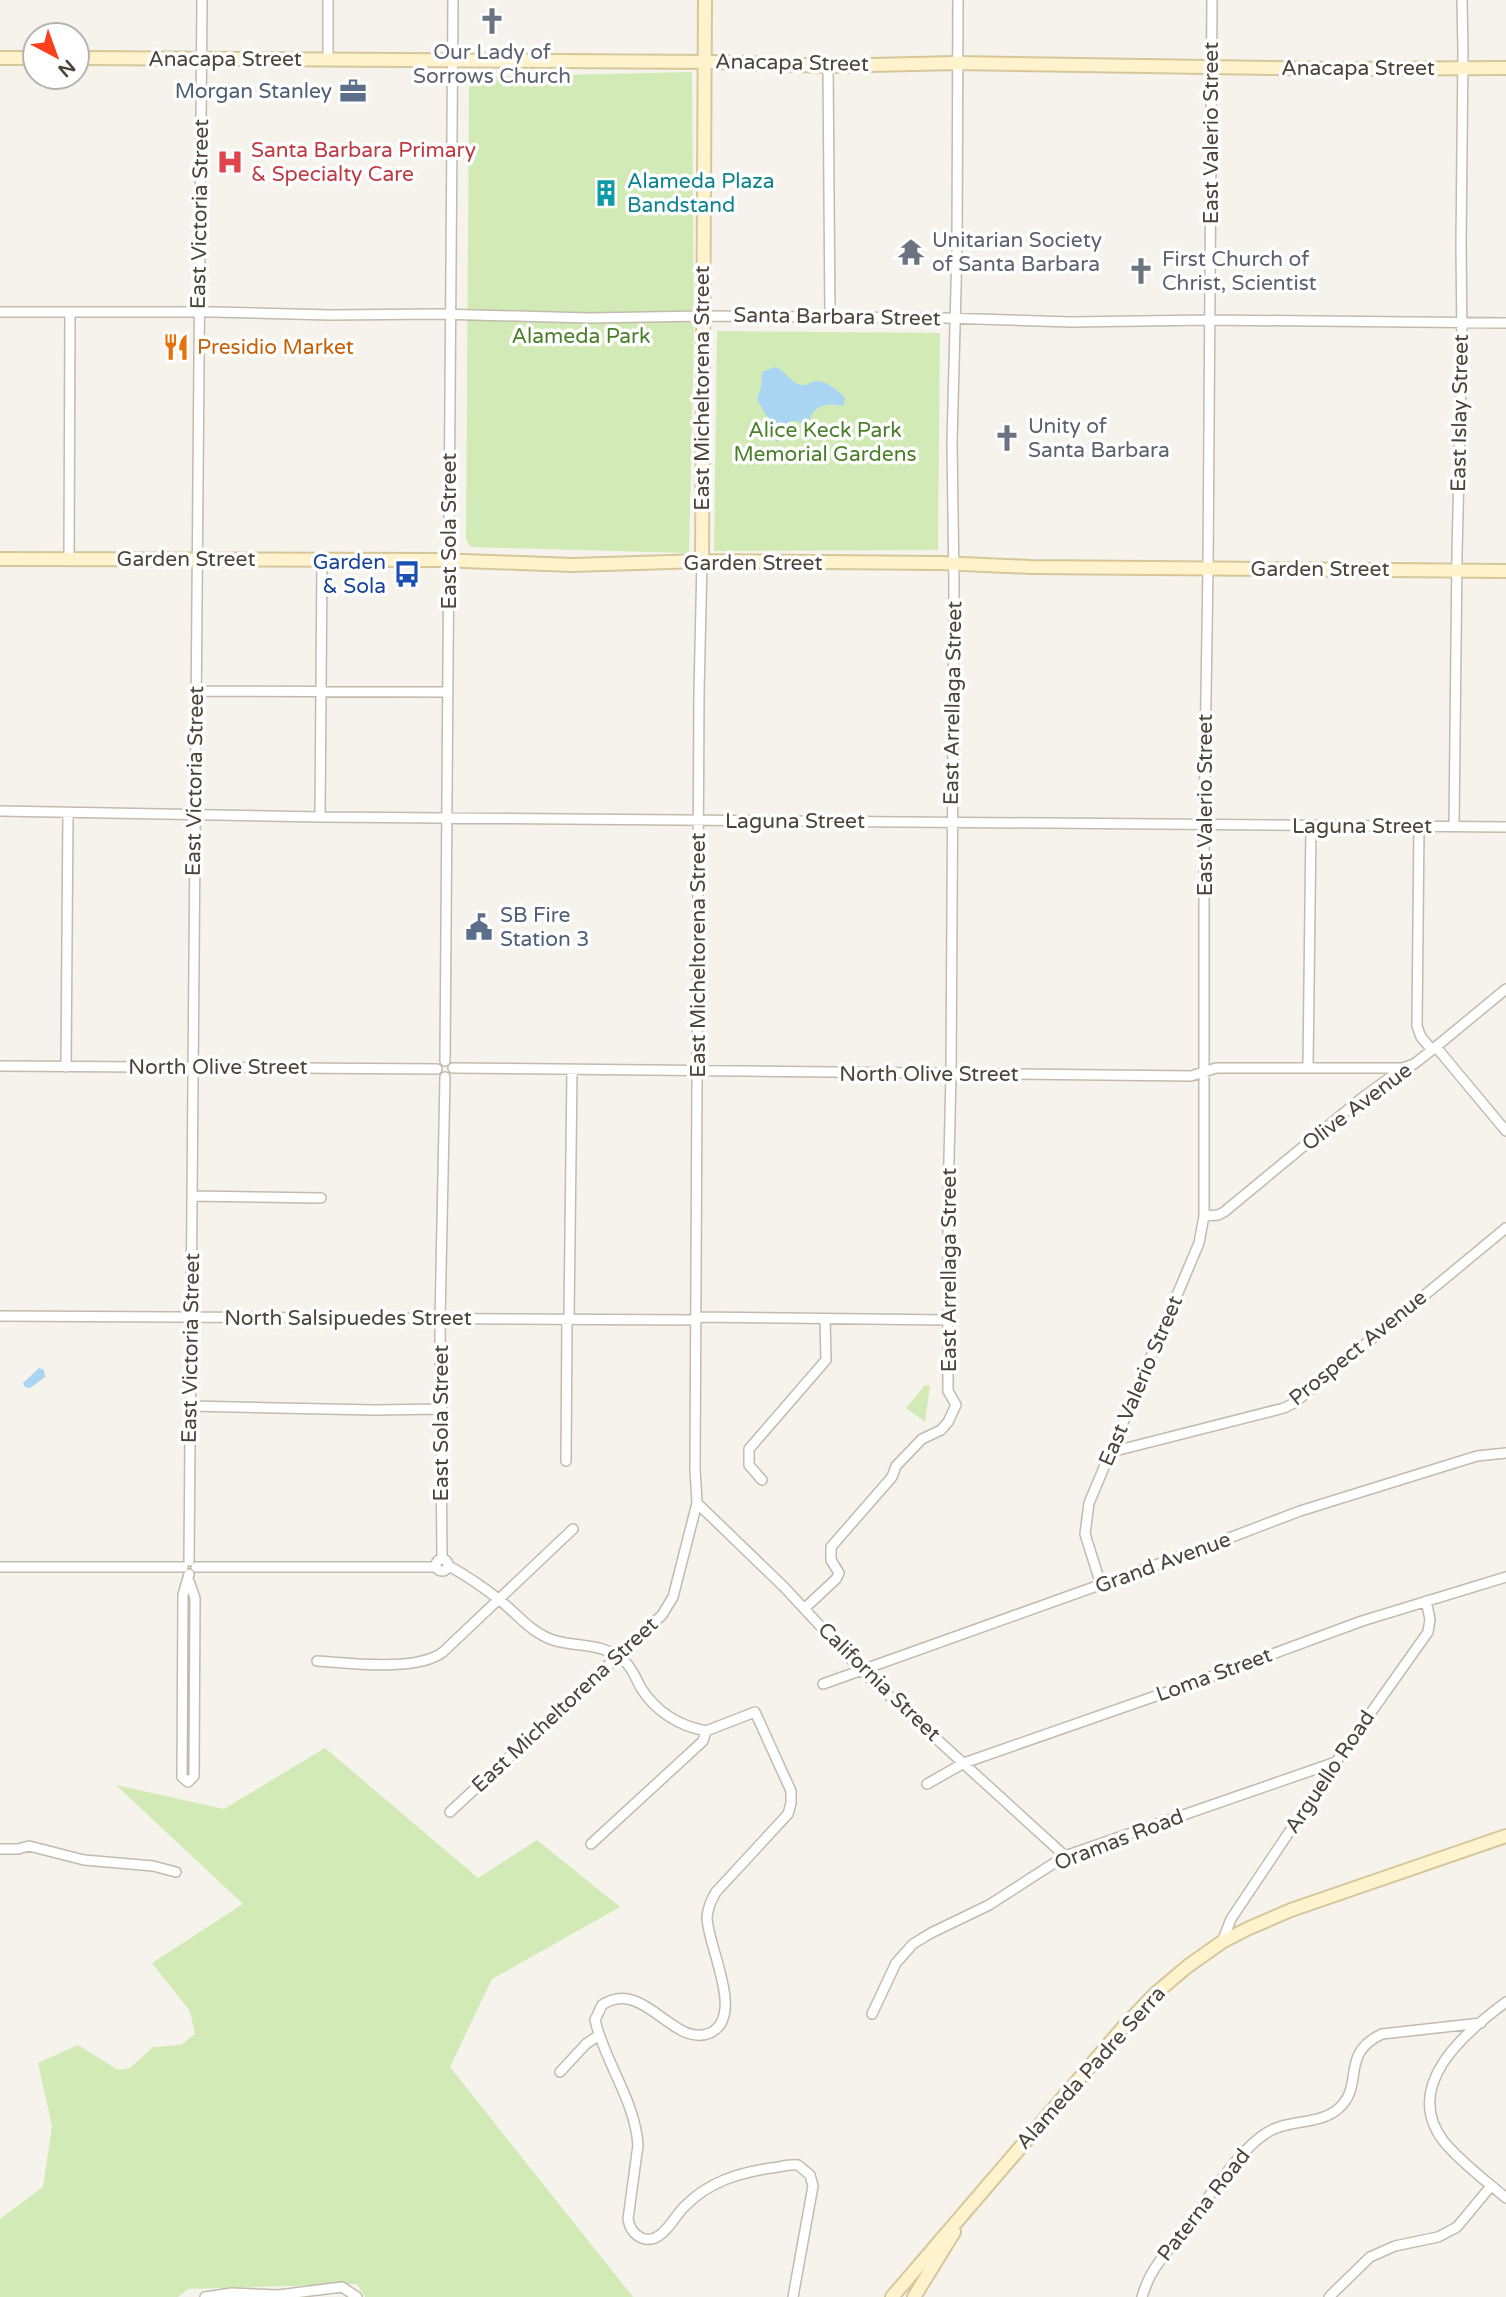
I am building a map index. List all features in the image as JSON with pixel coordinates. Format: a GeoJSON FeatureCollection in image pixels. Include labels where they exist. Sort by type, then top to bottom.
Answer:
{"type":"FeatureCollection","features":[{"type":"Feature","properties":{"kind":"street","name":"East Victoria Street"},"geometry":{"type":"LineString","coordinates":[[189,1570],[183,1595],[181,1777],[188,1782],[194,1776],[195,1598],[189,1570],[190,1317],[202,0]]}},
{"type":"Feature","properties":{"kind":"street"},"geometry":{"type":"LineString","coordinates":[[328,0],[328,60]]}},
{"type":"Feature","properties":{"kind":"street","name":"East Sola Street"},"geometry":{"type":"LineString","coordinates":[[445,1061],[453,0]]}},
{"type":"Feature","properties":{"kind":"street","name":"East Micheltorena Street"},"geometry":{"type":"LineString","coordinates":[[450,1812],[662,1615],[673,1597],[697,1503],[699,693],[705,0]]}},
{"type":"Feature","properties":{"kind":"street","name":"East Arrellaga Street"},"geometry":{"type":"LineString","coordinates":[[805,1608],[839,1573],[831,1560],[831,1547],[922,1439],[941,1430],[956,1405],[948,1391],[948,1201],[954,564],[952,443],[958,0]]}},
{"type":"Feature","properties":{"kind":"street","name":"East Valerio Street"},"geometry":{"type":"LineString","coordinates":[[1101,1585],[1085,1534],[1089,1503],[1199,1243],[1203,1216],[1212,0]]}},
{"type":"Feature","properties":{"kind":"street","name":"East Islay Street"},"geometry":{"type":"LineString","coordinates":[[1454,826],[1461,321],[1462,0]]}},
{"type":"Feature","properties":{"kind":"street"},"geometry":{"type":"LineString","coordinates":[[0,58],[21,58]]}},
{"type":"Feature","properties":{"kind":"street","name":"Anacapa Street"},"geometry":{"type":"LineString","coordinates":[[91,58],[705,62],[828,66],[956,63],[1331,69],[1506,68]]}},
{"type":"Feature","properties":{"kind":"street"},"geometry":{"type":"LineString","coordinates":[[828,66],[830,318]]}},
{"type":"Feature","properties":{"kind":"street","name":"Santa Barbara Street"},"geometry":{"type":"LineString","coordinates":[[0,312],[452,314],[589,318],[703,316],[1071,322],[1209,320],[1506,323]]}},
{"type":"Feature","properties":{"kind":"street"},"geometry":{"type":"LineString","coordinates":[[69,559],[71,314]]}},
{"type":"Feature","properties":{"kind":"street","name":"Garden Street"},"geometry":{"type":"LineString","coordinates":[[0,559],[449,560],[572,565],[702,561],[1506,571]]}},
{"type":"Feature","properties":{"kind":"street"},"geometry":{"type":"LineString","coordinates":[[320,817],[322,560]]}},
{"type":"Feature","properties":{"kind":"street"},"geometry":{"type":"LineString","coordinates":[[196,691],[448,692]]}},
{"type":"Feature","properties":{"kind":"street","name":"Laguna Street"},"geometry":{"type":"LineString","coordinates":[[0,811],[320,817],[1506,827]]}},
{"type":"Feature","properties":{"kind":"street"},"geometry":{"type":"LineString","coordinates":[[66,1067],[68,812]]}},
{"type":"Feature","properties":{"kind":"street"},"geometry":{"type":"LineString","coordinates":[[1308,1067],[1311,825]]}},
{"type":"Feature","properties":{"kind":"street"},"geometry":{"type":"LineString","coordinates":[[1419,826],[1418,1026],[1421,1037],[1506,1131]]}},
{"type":"Feature","properties":{"kind":"street","name":"Olive Avenue"},"geometry":{"type":"LineString","coordinates":[[1203,1216],[1224,1212],[1362,1098],[1434,1049],[1506,989]]}},
{"type":"Feature","properties":{"kind":"street"},"geometry":{"type":"LineString","coordinates":[[445,1061],[450,1063],[453,1069],[445,1077],[440,1076],[437,1069],[439,1063],[445,1061]]}},
{"type":"Feature","properties":{"kind":"street","name":"North Olive Street"},"geometry":{"type":"LineString","coordinates":[[0,1066],[437,1069]]}},
{"type":"Feature","properties":{"kind":"street","name":"North Olive Street"},"geometry":{"type":"LineString","coordinates":[[453,1069],[1191,1076],[1216,1068],[1403,1068]]}},
{"type":"Feature","properties":{"kind":"street"},"geometry":{"type":"LineString","coordinates":[[566,1461],[572,1070]]}},
{"type":"Feature","properties":{"kind":"street","name":"East Sola Street"},"geometry":{"type":"LineString","coordinates":[[442,1564],[440,1320],[445,1077]]}},
{"type":"Feature","properties":{"kind":"street"},"geometry":{"type":"LineString","coordinates":[[192,1196],[320,1198]]}},
{"type":"Feature","properties":{"kind":"street","name":"Prospect Avenue"},"geometry":{"type":"LineString","coordinates":[[1111,1452],[1284,1408],[1294,1403],[1506,1228]]}},
{"type":"Feature","properties":{"kind":"street","name":"North Salsipuedes Street"},"geometry":{"type":"LineString","coordinates":[[0,1316],[440,1320],[948,1320]]}},
{"type":"Feature","properties":{"kind":"street"},"geometry":{"type":"LineString","coordinates":[[762,1480],[749,1465],[749,1449],[826,1360],[825,1319]]}},
{"type":"Feature","properties":{"kind":"street"},"geometry":{"type":"LineString","coordinates":[[190,1406],[442,1409]]}},
{"type":"Feature","properties":{"kind":"street","name":"Grand Avenue"},"geometry":{"type":"LineString","coordinates":[[823,1684],[1300,1511],[1477,1456],[1506,1453]]}},
{"type":"Feature","properties":{"kind":"street","name":"California Street"},"geometry":{"type":"LineString","coordinates":[[697,1503],[805,1608],[861,1670],[1065,1856]]}},
{"type":"Feature","properties":{"kind":"street"},"geometry":{"type":"LineString","coordinates":[[317,1661],[393,1664],[425,1662],[443,1652],[573,1529]]}},
{"type":"Feature","properties":{"kind":"street"},"geometry":{"type":"LineString","coordinates":[[0,1566],[189,1570],[442,1564],[500,1600],[542,1635],[554,1640],[595,1646],[617,1656],[629,1665],[645,1693],[664,1713],[687,1726],[706,1731],[755,1712],[791,1791],[792,1803],[784,1818],[716,1892],[710,1904],[708,1924],[725,1999],[724,2018],[713,2031],[692,2035],[643,2004],[612,2000],[602,2005],[594,2020],[633,2115],[637,2133],[638,2145],[628,2219],[632,2231],[642,2238],[654,2238],[664,2231],[691,2200],[715,2183],[740,2173],[798,2165],[807,2171],[813,2186],[793,2297]]}},
{"type":"Feature","properties":{"kind":"street","name":"Loma Street"},"geometry":{"type":"LineString","coordinates":[[927,1784],[964,1763],[1213,1676],[1362,1620],[1506,1577]]}},
{"type":"Feature","properties":{"kind":"street","name":"Arguello Road"},"geometry":{"type":"LineString","coordinates":[[1222,1942],[1229,1922],[1336,1762],[1428,1632],[1430,1619],[1426,1601]]}},
{"type":"Feature","properties":{"kind":"street"},"geometry":{"type":"LineString","coordinates":[[591,1844],[702,1741],[706,1731]]}},
{"type":"Feature","properties":{"kind":"street","name":"Oramas Road"},"geometry":{"type":"LineString","coordinates":[[872,2014],[896,1963],[913,1944],[989,1905],[1065,1856],[1336,1762]]}},
{"type":"Feature","properties":{"kind":"street","name":"Alameda Padre Serra"},"geometry":{"type":"LineString","coordinates":[[892,2297],[1136,2013],[1177,1975],[1222,1942],[1291,1910],[1506,1836]]}},
{"type":"Feature","properties":{"kind":"street"},"geometry":{"type":"LineString","coordinates":[[0,1849],[29,1846],[84,1860],[176,1872]]}},
{"type":"Feature","properties":{"kind":"street"},"geometry":{"type":"LineString","coordinates":[[1504,2193],[1491,2186],[1445,2142],[1434,2123],[1431,2109],[1432,2083],[1438,2067],[1481,2022],[1506,2002]]}},
{"type":"Feature","properties":{"kind":"street","name":"Paterna Road"},"geometry":{"type":"LineString","coordinates":[[1142,2297],[1156,2266],[1256,2141],[1278,2127],[1332,2113],[1345,2102],[1352,2085],[1356,2057],[1370,2040],[1382,2034],[1481,2022]]}},
{"type":"Feature","properties":{"kind":"street"},"geometry":{"type":"LineString","coordinates":[[560,2072],[586,2044],[599,2035]]}},
{"type":"Feature","properties":{"kind":"street"},"geometry":{"type":"LineString","coordinates":[[1329,2297],[1370,2257],[1395,2246],[1438,2237],[1457,2227],[1491,2186]]}},
{"type":"Feature","properties":{"kind":"street","name":"Alameda Padre Serra"},"geometry":{"type":"LineString","coordinates":[[914,2297],[964,2214]]}},
{"type":"Feature","properties":{"kind":"street"},"geometry":{"type":"LineString","coordinates":[[205,2297],[232,2293],[278,2295],[335,2287],[348,2290],[356,2297]]}},
{"type":"Feature","properties":{"kind":"green space","name":"Alameda Park"},"geometry":{"type":"Polygon","coordinates":[[[692,72],[694,337],[689,553],[471,547],[466,540],[469,84],[476,77],[692,72]]]}},
{"type":"Feature","properties":{"kind":"green space","name":"Alice Keck Park Memorial Gardens"},"geometry":{"type":"Polygon","coordinates":[[[717,331],[940,333],[938,550],[714,551],[717,331]]]}},
{"type":"Feature","properties":{"kind":"green space"},"geometry":{"type":"Polygon","coordinates":[[[925,1385],[930,1386],[925,1422],[906,1408],[925,1385]]]}},
{"type":"Feature","properties":{"kind":"green space"},"geometry":{"type":"Polygon","coordinates":[[[325,1748],[478,1878],[537,1840],[620,1907],[492,1979],[450,2067],[633,2297],[365,2297],[357,2284],[188,2289],[178,2297],[0,2297],[0,2219],[43,2187],[52,2126],[38,2063],[78,2045],[118,2070],[130,2068],[153,2047],[181,2045],[195,2034],[190,2011],[152,1963],[243,1904],[116,1785],[224,1809],[325,1748]]]}},
{"type":"Feature","properties":{"kind":"water"},"geometry":{"type":"Polygon","coordinates":[[[775,367],[797,384],[805,385],[817,381],[831,386],[845,398],[843,406],[832,404],[818,408],[811,416],[810,424],[805,427],[797,421],[788,422],[782,426],[780,441],[776,441],[771,434],[769,419],[757,400],[762,372],[775,367]]]}},
{"type":"Feature","properties":{"kind":"water"},"geometry":{"type":"Polygon","coordinates":[[[39,1368],[44,1370],[45,1377],[30,1388],[25,1387],[23,1383],[39,1368]]]}},
{"type":"Feature","properties":{"kind":"place","name":"Our Lady of Sorrows Church"},"geometry":{"type":"Point","coordinates":[492,21]}},
{"type":"Feature","properties":{"kind":"place","name":"Morgan Stanley"},"geometry":{"type":"Point","coordinates":[353,91]}},
{"type":"Feature","properties":{"kind":"place","name":"Santa Barbara Primary & Specialty Care"},"geometry":{"type":"Point","coordinates":[230,162]}},
{"type":"Feature","properties":{"kind":"place","name":"Alameda Plaza Bandstand"},"geometry":{"type":"Point","coordinates":[606,193]}},
{"type":"Feature","properties":{"kind":"place","name":"Unitarian Society of Santa Barbara"},"geometry":{"type":"Point","coordinates":[911,252]}},
{"type":"Feature","properties":{"kind":"place","name":"First Church of Christ, Scientist"},"geometry":{"type":"Point","coordinates":[1141,271]}},
{"type":"Feature","properties":{"kind":"place","name":"Presidio Market"},"geometry":{"type":"Point","coordinates":[176,347]}},
{"type":"Feature","properties":{"kind":"place","name":"Unity of Santa Barbara"},"geometry":{"type":"Point","coordinates":[1007,438]}},
{"type":"Feature","properties":{"kind":"place","name":"Garden & Sola"},"geometry":{"type":"Point","coordinates":[407,574]}},
{"type":"Feature","properties":{"kind":"place","name":"SB Fire Station 3"},"geometry":{"type":"Point","coordinates":[479,927]}}]}
